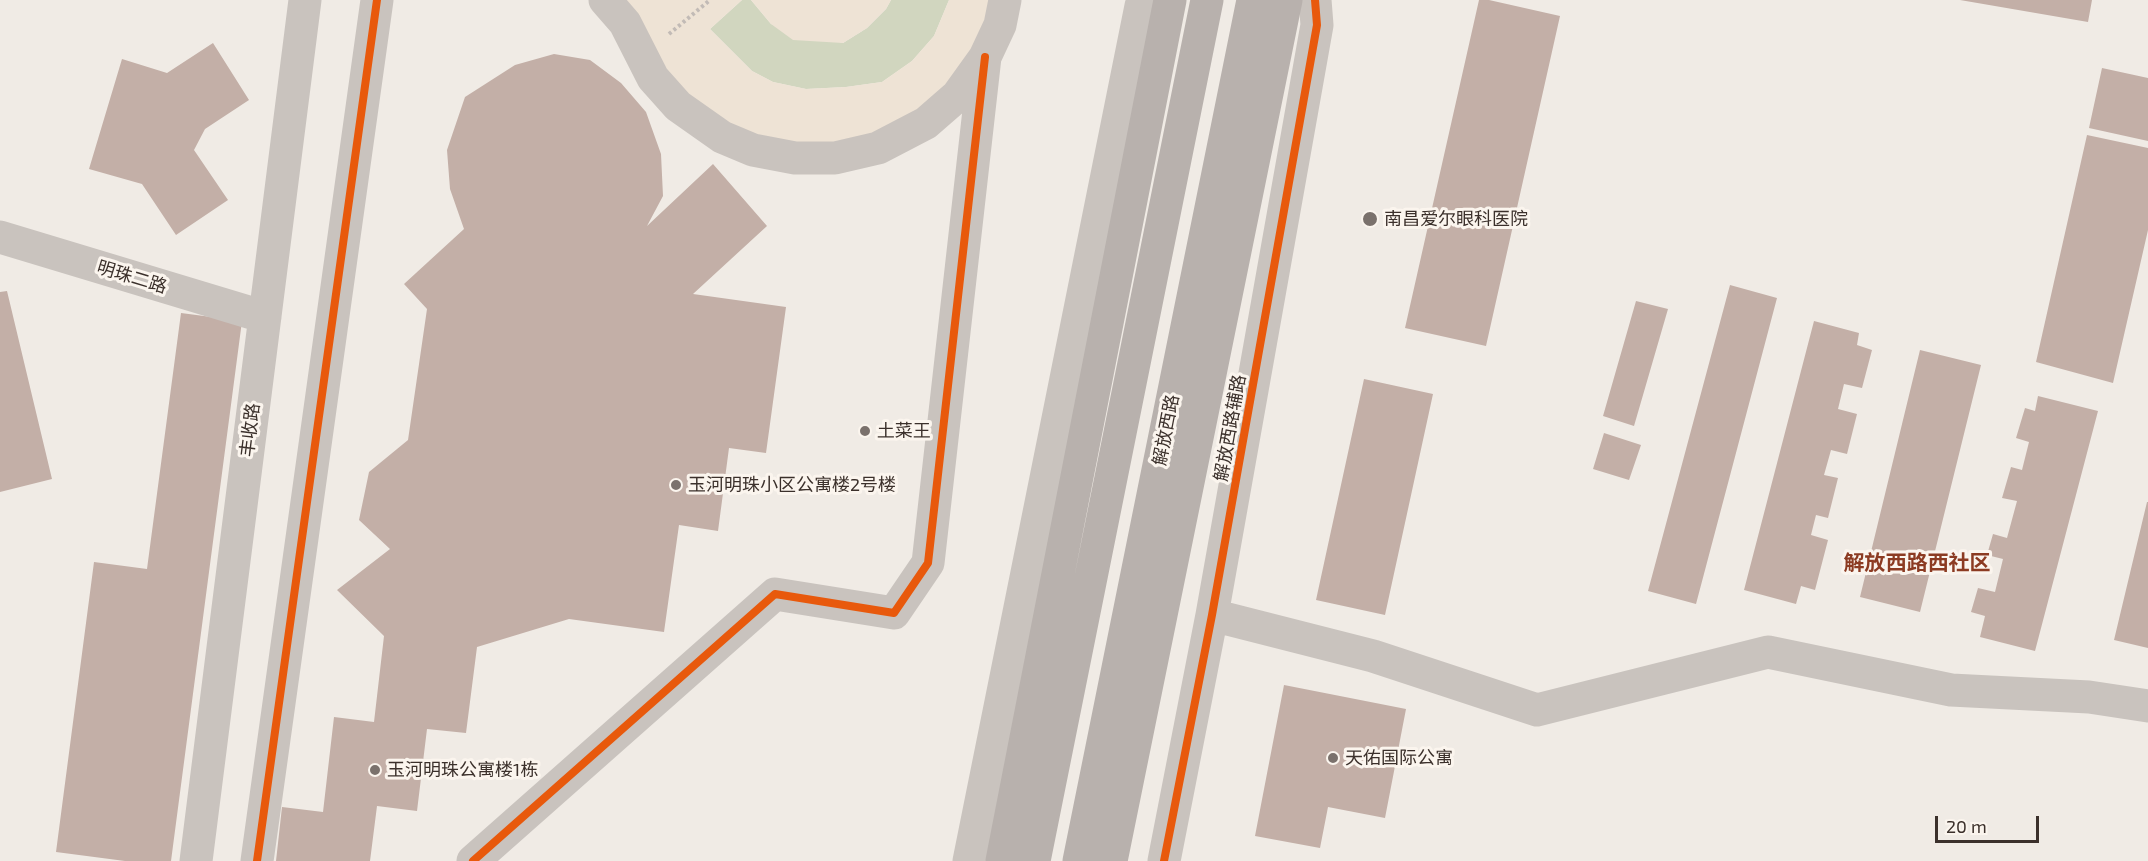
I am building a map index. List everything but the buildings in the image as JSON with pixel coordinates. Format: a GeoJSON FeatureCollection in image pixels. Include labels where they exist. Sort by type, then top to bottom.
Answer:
{"type":"FeatureCollection","features":[{"type":"Feature","properties":{"kind":"main road"},"geometry":{"type":"LineString","coordinates":[[1002,861],[1170,0]]}},
{"type":"Feature","properties":{"kind":"main road"},"geometry":{"type":"LineString","coordinates":[[1034,861],[1207,0]]}},
{"type":"Feature","properties":{"kind":"main road","name":"解放西路"},"geometry":{"type":"LineString","coordinates":[[1079,861],[1253,0]]}},
{"type":"Feature","properties":{"kind":"main road","name":"解放西路辅路"},"geometry":{"type":"LineString","coordinates":[[1111,861],[1286,0]]}},
{"type":"Feature","properties":{"kind":"street","name":"丰收路"},"geometry":{"type":"LineString","coordinates":[[196,861],[305,0]]}},
{"type":"Feature","properties":{"kind":"street"},"geometry":{"type":"LineString","coordinates":[[257,861],[377,0]]}},
{"type":"Feature","properties":{"kind":"street"},"geometry":{"type":"LineString","coordinates":[[605,0],[625,23],[653,78],[678,106],[722,136],[753,150],[795,158],[835,158],[878,148],[926,123],[957,96],[985,57],[1000,25],[1005,0]]}},
{"type":"Feature","properties":{"kind":"street"},"geometry":{"type":"LineString","coordinates":[[969,861],[1138,18],[1144,0]]}},
{"type":"Feature","properties":{"kind":"street","name":"解放西路辅路"},"geometry":{"type":"LineString","coordinates":[[1164,861],[1212,615],[1317,25],[1315,0]]}},
{"type":"Feature","properties":{"kind":"street"},"geometry":{"type":"LineString","coordinates":[[473,861],[775,594],[894,613],[928,563],[985,57]]}},
{"type":"Feature","properties":{"kind":"street","name":"明珠二路"},"geometry":{"type":"LineString","coordinates":[[0,237],[265,317]]}},
{"type":"Feature","properties":{"kind":"street"},"geometry":{"type":"LineString","coordinates":[[1212,615],[1373,656],[1538,710],[1768,652],[1951,690],[2089,697],[2148,706]]}},
{"type":"Feature","properties":{"kind":"path"},"geometry":{"type":"LineString","coordinates":[[642,56],[710,0]]}},
{"type":"Feature","properties":{"kind":"green space"},"geometry":{"type":"Polygon","coordinates":[[[742,0],[751,0],[771,24],[843,43],[867,28],[886,9],[891,0],[949,0],[934,36],[912,61],[882,82],[806,89],[773,82],[752,71],[710,29],[742,0]]]}},
{"type":"Feature","properties":{"kind":"shaded area"},"geometry":{"type":"Polygon","coordinates":[[[620,0],[742,0],[710,29],[752,71],[773,82],[806,89],[882,82],[912,61],[934,36],[949,0],[1005,0],[926,123],[795,158],[678,106],[620,0]]]}},
{"type":"Feature","properties":{"kind":"shaded area"},"geometry":{"type":"Polygon","coordinates":[[[751,0],[891,0],[886,9],[867,28],[843,43],[793,40],[771,24],[751,0]]]}},
{"type":"Feature","properties":{"kind":"cycle path"},"geometry":{"type":"LineString","coordinates":[[257,861],[377,0]]}},
{"type":"Feature","properties":{"kind":"cycle path"},"geometry":{"type":"LineString","coordinates":[[1164,861],[1212,615],[1317,25],[1315,0]]}},
{"type":"Feature","properties":{"kind":"cycle path"},"geometry":{"type":"LineString","coordinates":[[473,861],[775,594],[894,613],[928,563],[985,57]]}},
{"type":"Feature","properties":{"kind":"place","name":"南昌爱尔眼科医院"},"geometry":{"type":"Point","coordinates":[1370,219]}},
{"type":"Feature","properties":{"kind":"place","name":"土菜王"},"geometry":{"type":"Point","coordinates":[865,431]}},
{"type":"Feature","properties":{"kind":"place","name":"玉河明珠小区公寓楼2号楼"},"geometry":{"type":"Point","coordinates":[676,485]}},
{"type":"Feature","properties":{"kind":"place","name":"天佑国际公寓"},"geometry":{"type":"Point","coordinates":[1333,758]}},
{"type":"Feature","properties":{"kind":"place","name":"玉河明珠公寓楼1栋"},"geometry":{"type":"Point","coordinates":[375,770]}},
{"type":"Feature","properties":{"kind":"district","name":"解放西路西社区"},"geometry":{"type":"Point","coordinates":[1917,563]}}]}
